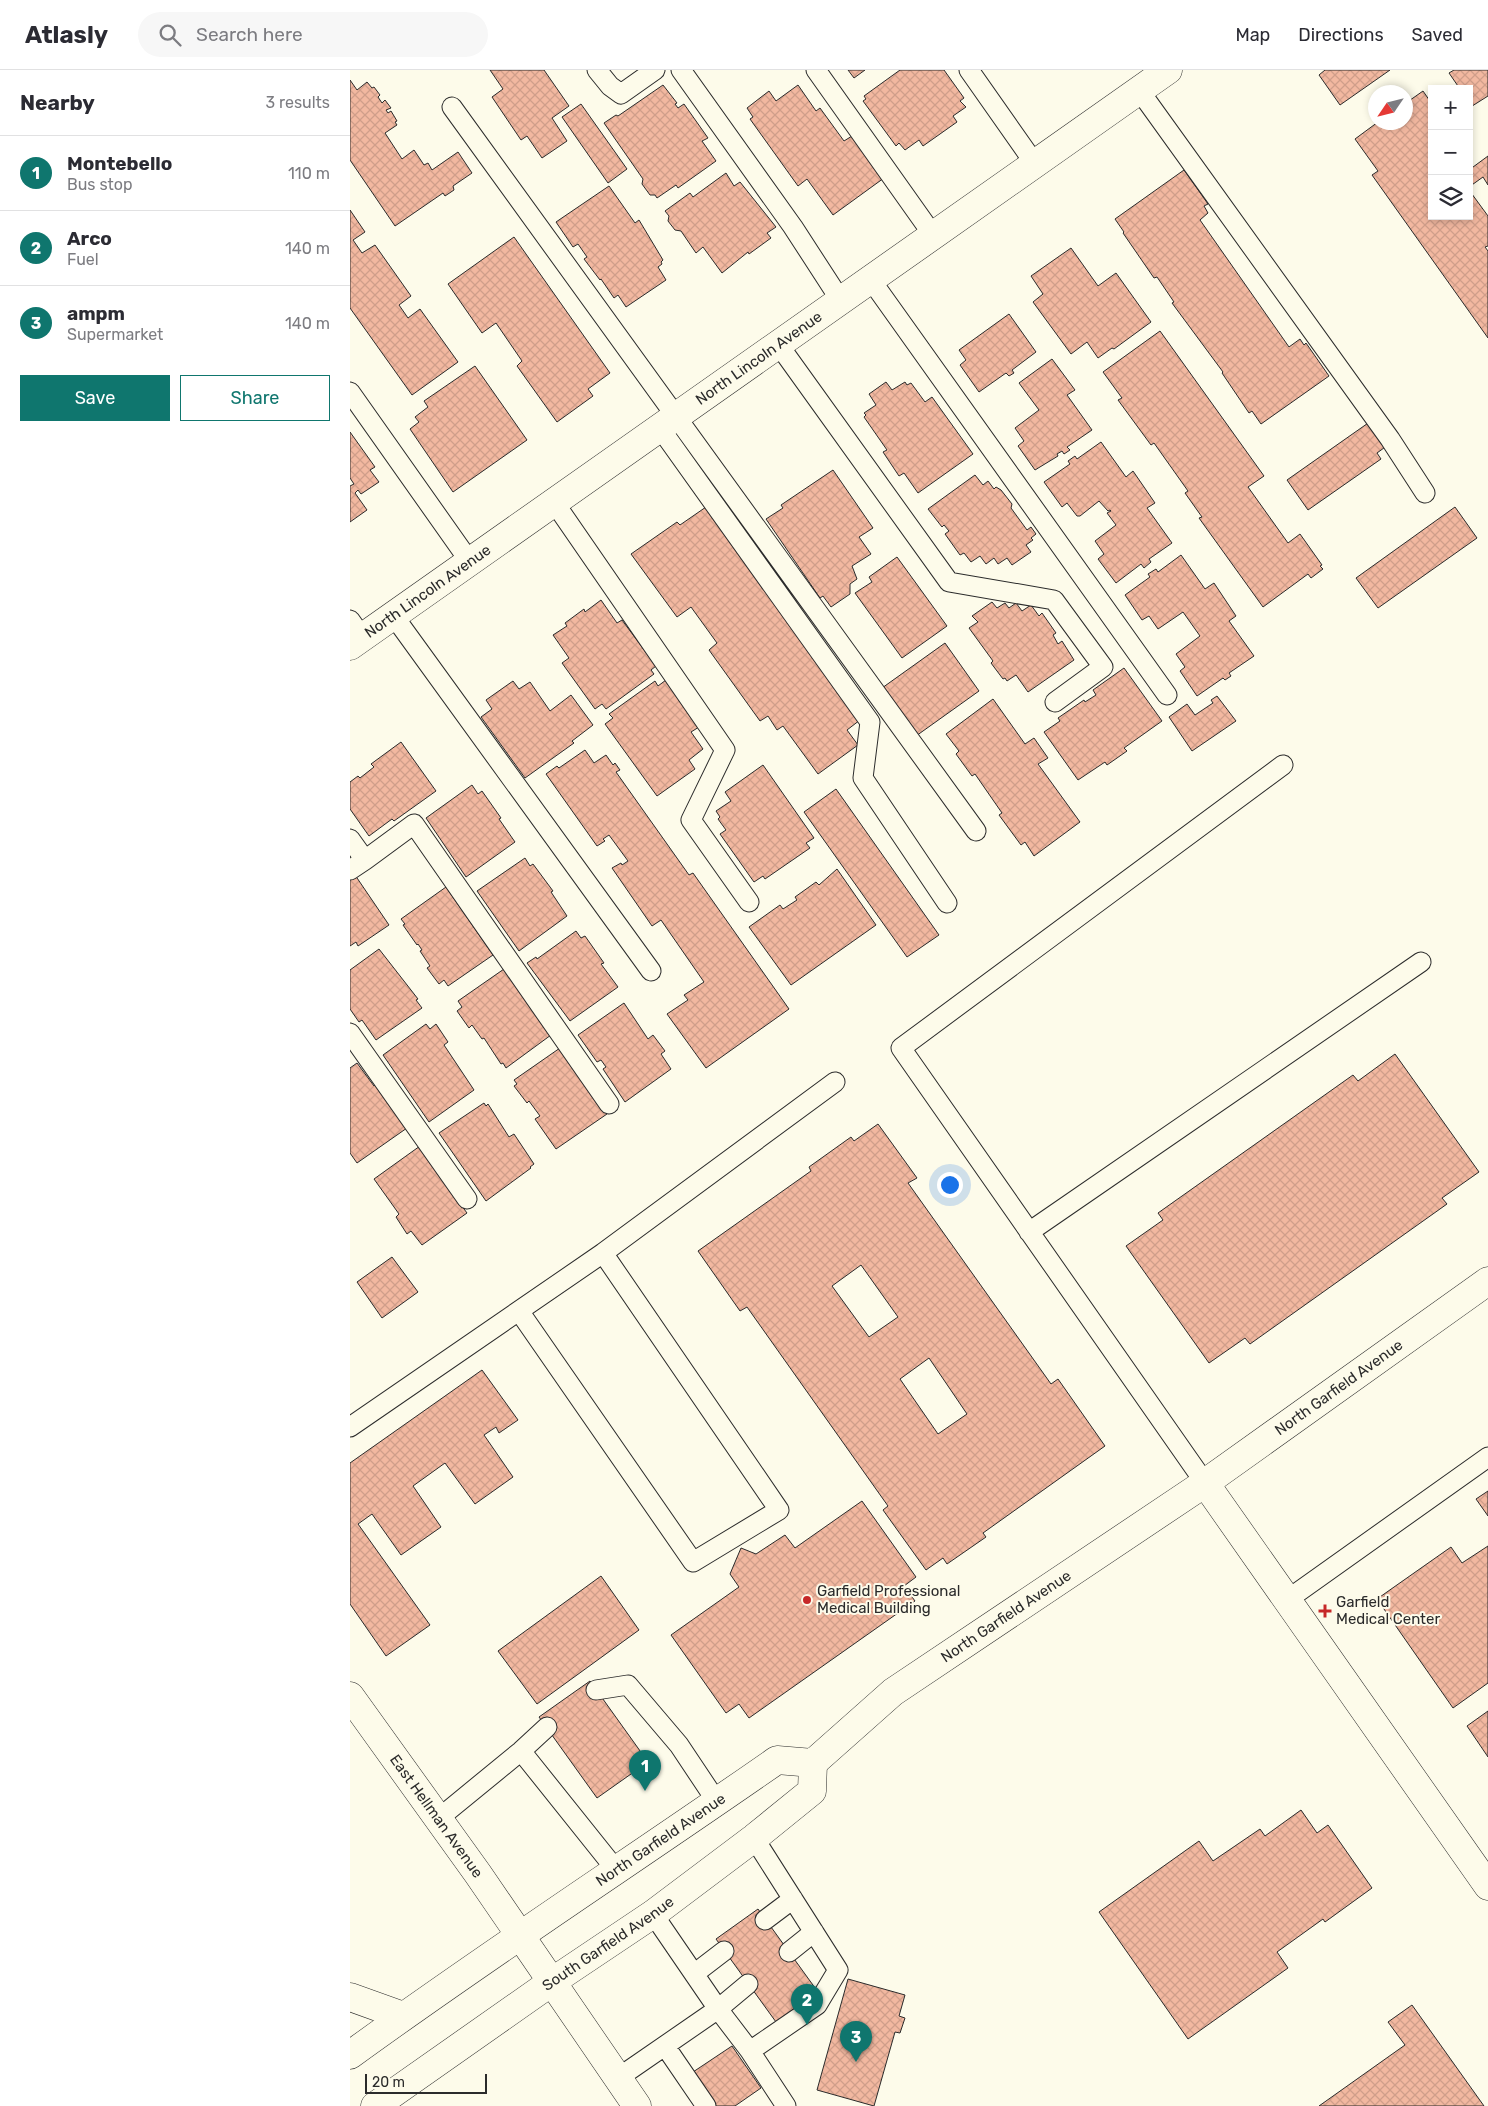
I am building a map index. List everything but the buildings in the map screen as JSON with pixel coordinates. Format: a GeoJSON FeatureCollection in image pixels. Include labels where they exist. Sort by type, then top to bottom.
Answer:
{"type":"FeatureCollection","features":[{"type":"Feature","properties":{"kind":"main road","name":"North Lincoln Avenue"},"geometry":{"type":"LineString","coordinates":[[354,634],[394,615],[1168,70]]}},
{"type":"Feature","properties":{"kind":"main road","name":"North Garfield Avenue"},"geometry":{"type":"LineString","coordinates":[[520,1935],[617,1871],[777,1760],[813,1763],[893,1692],[1205,1483],[1488,1281]]}},
{"type":"Feature","properties":{"kind":"main road"},"geometry":{"type":"LineString","coordinates":[[1205,1483],[1488,1886]]}},
{"type":"Feature","properties":{"kind":"main road","name":"East Hellman Avenue"},"geometry":{"type":"LineString","coordinates":[[350,1696],[553,1981],[637,2106]]}},
{"type":"Feature","properties":{"kind":"main road","name":"South Garfield Avenue"},"geometry":{"type":"LineString","coordinates":[[375,2106],[553,1981],[653,1914],[754,1838],[812,1791],[813,1763]]}},
{"type":"Feature","properties":{"kind":"main road"},"geometry":{"type":"LineString","coordinates":[[350,2054],[520,1935]]}},
{"type":"Feature","properties":{"kind":"main road"},"geometry":{"type":"LineString","coordinates":[[350,1997],[404,2016]]}},
{"type":"Feature","properties":{"kind":"lane"},"geometry":{"type":"LineString","coordinates":[[598,70],[610,86],[621,94],[655,70]]}},
{"type":"Feature","properties":{"kind":"lane"},"geometry":{"type":"LineString","coordinates":[[682,70],[793,228],[841,301]]}},
{"type":"Feature","properties":{"kind":"lane"},"geometry":{"type":"LineString","coordinates":[[816,70],[933,235]]}},
{"type":"Feature","properties":{"kind":"lane"},"geometry":{"type":"LineString","coordinates":[[969,70],[1035,164]]}},
{"type":"Feature","properties":{"kind":"lane"},"geometry":{"type":"LineString","coordinates":[[1139,90],[1390,439],[1425,493]]}},
{"type":"Feature","properties":{"kind":"lane"},"geometry":{"type":"LineString","coordinates":[[452,107],[668,422],[870,722],[863,778],[947,903]]}},
{"type":"Feature","properties":{"kind":"lane"},"geometry":{"type":"LineString","coordinates":[[871,280],[1167,695]]}},
{"type":"Feature","properties":{"kind":"lane"},"geometry":{"type":"LineString","coordinates":[[778,344],[949,582],[1054,600],[1103,667],[1054,702]]}},
{"type":"Feature","properties":{"kind":"lane"},"geometry":{"type":"LineString","coordinates":[[350,392],[470,562]]}},
{"type":"Feature","properties":{"kind":"lane"},"geometry":{"type":"LineString","coordinates":[[668,422],[976,831]]}},
{"type":"Feature","properties":{"kind":"lane"},"geometry":{"type":"LineString","coordinates":[[554,502],[726,750],[691,820],[749,902]]}},
{"type":"Feature","properties":{"kind":"lane"},"geometry":{"type":"LineString","coordinates":[[394,615],[652,971]]}},
{"type":"Feature","properties":{"kind":"lane"},"geometry":{"type":"LineString","coordinates":[[1205,1483],[900,1048],[1283,765]]}},
{"type":"Feature","properties":{"kind":"lane"},"geometry":{"type":"LineString","coordinates":[[350,839],[357,865],[414,824],[609,1104]]}},
{"type":"Feature","properties":{"kind":"lane"},"geometry":{"type":"LineString","coordinates":[[1029,1232],[1421,962]]}},
{"type":"Feature","properties":{"kind":"lane"},"geometry":{"type":"LineString","coordinates":[[350,1033],[467,1199]]}},
{"type":"Feature","properties":{"kind":"lane"},"geometry":{"type":"LineString","coordinates":[[350,1427],[602,1253],[835,1082]]}},
{"type":"Feature","properties":{"kind":"lane"},"geometry":{"type":"LineString","coordinates":[[519,1311],[692,1562],[779,1510],[602,1253]]}},
{"type":"Feature","properties":{"kind":"lane"},"geometry":{"type":"LineString","coordinates":[[1287,1600],[1488,1457]]}},
{"type":"Feature","properties":{"kind":"lane"},"geometry":{"type":"LineString","coordinates":[[596,1690],[628,1685],[679,1745],[717,1802]]}},
{"type":"Feature","properties":{"kind":"lane"},"geometry":{"type":"LineString","coordinates":[[438,1819],[547,1727]]}},
{"type":"Feature","properties":{"kind":"lane"},"geometry":{"type":"LineString","coordinates":[[520,1751],[617,1871]]}},
{"type":"Feature","properties":{"kind":"lane"},"geometry":{"type":"LineString","coordinates":[[750,2052],[817,2005],[838,1970],[754,1838]]}},
{"type":"Feature","properties":{"kind":"lane"},"geometry":{"type":"LineString","coordinates":[[766,1920],[793,1899]]}},
{"type":"Feature","properties":{"kind":"lane"},"geometry":{"type":"LineString","coordinates":[[653,1914],[786,2106]]}},
{"type":"Feature","properties":{"kind":"lane"},"geometry":{"type":"LineString","coordinates":[[789,1952],[814,1932]]}},
{"type":"Feature","properties":{"kind":"lane"},"geometry":{"type":"LineString","coordinates":[[694,1974],[724,1951]]}},
{"type":"Feature","properties":{"kind":"lane"},"geometry":{"type":"LineString","coordinates":[[618,2078],[718,2009],[748,1984]]}},
{"type":"Feature","properties":{"kind":"lane"},"geometry":{"type":"LineString","coordinates":[[665,2046],[706,2106]]}},
{"type":"Feature","properties":{"kind":"place","name":"Garfield Professional Medical Building"},"geometry":{"type":"Point","coordinates":[807,1600]}},
{"type":"Feature","properties":{"kind":"place","name":"Garfield Medical Center"},"geometry":{"type":"Point","coordinates":[1325,1611]}},
{"type":"Feature","properties":{"kind":"place","name":"Montebello"},"geometry":{"type":"Point","coordinates":[645,1791]}},
{"type":"Feature","properties":{"kind":"place","name":"Arco"},"geometry":{"type":"Point","coordinates":[807,2025]}},
{"type":"Feature","properties":{"kind":"place","name":"ampm"},"geometry":{"type":"Point","coordinates":[856,2062]}}]}
